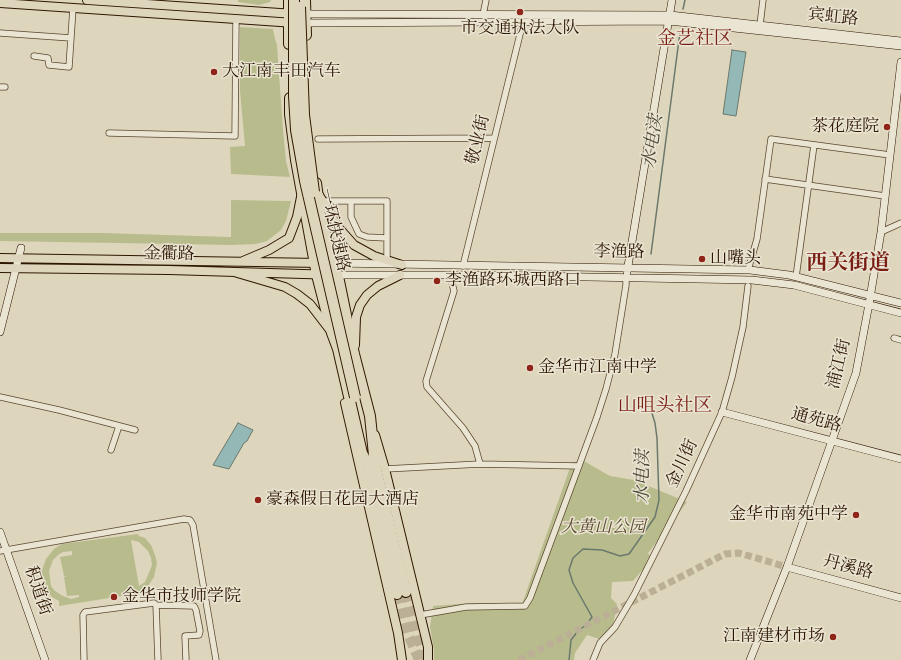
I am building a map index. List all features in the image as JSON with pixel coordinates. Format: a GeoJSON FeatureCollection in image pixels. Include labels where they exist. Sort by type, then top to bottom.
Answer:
{"type":"FeatureCollection","features":[{"type":"Feature","properties":{"kind":"highway"},"geometry":{"type":"LineString","coordinates":[[289,0],[290,114],[301,186],[318,275],[332,332],[338,349],[362,453],[372,465]]}},
{"type":"Feature","properties":{"kind":"highway","name":"一环快速路"},"geometry":{"type":"LineString","coordinates":[[294,0],[294,96],[296,130],[305,181],[357,397]]}},
{"type":"Feature","properties":{"kind":"highway","name":"一环快速路"},"geometry":{"type":"LineString","coordinates":[[300,0],[304,115],[314,199],[372,465]]}},
{"type":"Feature","properties":{"kind":"highway"},"geometry":{"type":"LineString","coordinates":[[305,0],[306,102],[320,197],[320,213],[337,275],[354,354],[370,416],[372,465],[401,593]]}},
{"type":"Feature","properties":{"kind":"main road"},"geometry":{"type":"LineString","coordinates":[[86,0],[306,19]]}},
{"type":"Feature","properties":{"kind":"main road"},"geometry":{"type":"LineString","coordinates":[[626,278],[672,0]]}},
{"type":"Feature","properties":{"kind":"main road"},"geometry":{"type":"LineString","coordinates":[[0,3],[58,4],[73,8],[236,18],[289,18]]}},
{"type":"Feature","properties":{"kind":"main road","name":"宾虹路"},"geometry":{"type":"LineString","coordinates":[[306,19],[483,15],[669,18],[760,25],[901,41]]}},
{"type":"Feature","properties":{"kind":"main road","name":"宾虹路"},"geometry":{"type":"LineString","coordinates":[[306,19],[523,22],[669,18],[901,46]]}},
{"type":"Feature","properties":{"kind":"main road","name":"浦江街"},"geometry":{"type":"LineString","coordinates":[[750,660],[787,567],[856,373],[870,304],[881,232],[901,62]]}},
{"type":"Feature","properties":{"kind":"main road"},"geometry":{"type":"LineString","coordinates":[[242,262],[269,250],[289,238],[301,199],[301,186]]}},
{"type":"Feature","properties":{"kind":"main road"},"geometry":{"type":"LineString","coordinates":[[320,197],[338,227],[354,245],[386,262]]}},
{"type":"Feature","properties":{"kind":"main road"},"geometry":{"type":"LineString","coordinates":[[0,332],[21,248]]}},
{"type":"Feature","properties":{"kind":"main road","name":"金衢路"},"geometry":{"type":"LineString","coordinates":[[0,258],[334,263]]}},
{"type":"Feature","properties":{"kind":"main road"},"geometry":{"type":"LineString","coordinates":[[334,263],[386,262],[402,264]]}},
{"type":"Feature","properties":{"kind":"main road","name":"李渔路"},"geometry":{"type":"LineString","coordinates":[[402,264],[748,270],[796,277],[901,303]]}},
{"type":"Feature","properties":{"kind":"main road","name":"金衢路"},"geometry":{"type":"LineString","coordinates":[[0,268],[169,270],[337,275]]}},
{"type":"Feature","properties":{"kind":"main road"},"geometry":{"type":"LineString","coordinates":[[234,272],[285,287],[297,294],[310,304],[332,332],[333,350],[398,633],[402,660]]}},
{"type":"Feature","properties":{"kind":"main road","name":"李渔路"},"geometry":{"type":"LineString","coordinates":[[337,275],[450,275],[759,281],[794,285],[901,312]]}},
{"type":"Feature","properties":{"kind":"main road"},"geometry":{"type":"LineString","coordinates":[[354,354],[356,318],[360,305],[367,295],[378,286],[400,275]]}},
{"type":"Feature","properties":{"kind":"main road","name":"通苑路"},"geometry":{"type":"LineString","coordinates":[[722,412],[901,459]]}},
{"type":"Feature","properties":{"kind":"main road"},"geometry":{"type":"LineString","coordinates":[[370,416],[385,469],[428,647],[428,660]]}},
{"type":"Feature","properties":{"kind":"main road","name":"积道街"},"geometry":{"type":"LineString","coordinates":[[0,532],[3,550],[45,660]]}},
{"type":"Feature","properties":{"kind":"main road","name":"丹溪路"},"geometry":{"type":"LineString","coordinates":[[787,567],[901,598]]}},
{"type":"Feature","properties":{"kind":"street"},"geometry":{"type":"LineString","coordinates":[[483,15],[486,0]]}},
{"type":"Feature","properties":{"kind":"street"},"geometry":{"type":"LineString","coordinates":[[760,25],[763,0]]}},
{"type":"Feature","properties":{"kind":"street"},"geometry":{"type":"LineString","coordinates":[[34,56],[48,58],[48,65],[69,67],[73,8]]}},
{"type":"Feature","properties":{"kind":"street"},"geometry":{"type":"LineString","coordinates":[[110,133],[235,136],[236,18]]}},
{"type":"Feature","properties":{"kind":"street","name":"敬业街"},"geometry":{"type":"LineString","coordinates":[[463,266],[523,22]]}},
{"type":"Feature","properties":{"kind":"street"},"geometry":{"type":"LineString","coordinates":[[0,33],[71,38]]}},
{"type":"Feature","properties":{"kind":"street"},"geometry":{"type":"LineString","coordinates":[[318,139],[494,138]]}},
{"type":"Feature","properties":{"kind":"street"},"geometry":{"type":"LineString","coordinates":[[748,270],[757,239],[771,139],[890,155]]}},
{"type":"Feature","properties":{"kind":"street"},"geometry":{"type":"LineString","coordinates":[[796,277],[814,145]]}},
{"type":"Feature","properties":{"kind":"street"},"geometry":{"type":"LineString","coordinates":[[765,179],[885,196]]}},
{"type":"Feature","properties":{"kind":"street"},"geometry":{"type":"LineString","coordinates":[[320,197],[351,201],[387,201],[386,262]]}},
{"type":"Feature","properties":{"kind":"street"},"geometry":{"type":"LineString","coordinates":[[351,201],[351,217],[359,234],[367,237],[387,238]]}},
{"type":"Feature","properties":{"kind":"street"},"geometry":{"type":"LineString","coordinates":[[881,232],[901,223]]}},
{"type":"Feature","properties":{"kind":"street"},"geometry":{"type":"LineString","coordinates":[[450,275],[454,291],[426,381],[427,387],[463,428],[475,446],[480,464]]}},
{"type":"Feature","properties":{"kind":"street"},"geometry":{"type":"LineString","coordinates":[[420,615],[466,607],[525,606],[530,598],[606,389],[615,354],[626,278]]}},
{"type":"Feature","properties":{"kind":"street","name":"金川街"},"geometry":{"type":"LineString","coordinates":[[593,660],[600,643],[615,627],[634,595],[686,491],[722,412],[732,377],[748,286]]}},
{"type":"Feature","properties":{"kind":"street"},"geometry":{"type":"LineString","coordinates":[[894,338],[901,340]]}},
{"type":"Feature","properties":{"kind":"street"},"geometry":{"type":"LineString","coordinates":[[0,397],[59,410],[135,430]]}},
{"type":"Feature","properties":{"kind":"street"},"geometry":{"type":"LineString","coordinates":[[111,450],[119,426]]}},
{"type":"Feature","properties":{"kind":"street"},"geometry":{"type":"LineString","coordinates":[[385,469],[480,464],[579,466]]}},
{"type":"Feature","properties":{"kind":"street"},"geometry":{"type":"LineString","coordinates":[[3,550],[184,519],[190,520],[193,525],[216,660]]}},
{"type":"Feature","properties":{"kind":"street"},"geometry":{"type":"LineString","coordinates":[[84,660],[83,615],[85,612],[154,603],[156,605],[194,606],[200,631],[199,635],[185,636],[186,660]]}},
{"type":"Feature","properties":{"kind":"street"},"geometry":{"type":"LineString","coordinates":[[156,605],[158,660]]}},
{"type":"Feature","properties":{"kind":"green space"},"geometry":{"type":"Polygon","coordinates":[[[238,0],[271,0],[270,2],[259,5],[238,2],[238,0]]]}},
{"type":"Feature","properties":{"kind":"green space"},"geometry":{"type":"Polygon","coordinates":[[[240,27],[273,29],[277,45],[286,161],[290,177],[231,174],[230,147],[245,146],[240,91],[240,27]]]}},
{"type":"Feature","properties":{"kind":"green space"},"geometry":{"type":"Polygon","coordinates":[[[231,200],[291,201],[286,221],[281,230],[267,241],[256,244],[233,245],[0,241],[0,233],[103,233],[231,237],[231,200]]]}},
{"type":"Feature","properties":{"kind":"green space","name":"大黄山公园"},"geometry":{"type":"Polygon","coordinates":[[[584,461],[610,476],[634,480],[687,502],[648,553],[652,559],[633,581],[612,582],[611,598],[617,604],[613,626],[599,639],[587,635],[575,653],[574,660],[434,660],[434,650],[430,627],[433,606],[473,603],[522,604],[572,462],[584,461]]]}},
{"type":"Feature","properties":{"kind":"green space"},"geometry":{"type":"Polygon","coordinates":[[[138,534],[139,536],[145,538],[151,545],[155,555],[157,563],[154,577],[146,589],[141,593],[59,606],[59,601],[52,597],[48,592],[41,573],[46,559],[54,549],[62,544],[138,534]],[[131,540],[139,586],[145,582],[152,565],[151,558],[148,551],[139,542],[131,540]],[[72,551],[63,552],[58,555],[53,560],[49,571],[51,586],[55,591],[71,599],[79,597],[79,595],[67,596],[64,577],[66,576],[64,576],[60,557],[72,555],[72,551]]]}},
{"type":"Feature","properties":{"kind":"water"},"geometry":{"type":"Polygon","coordinates":[[[732,50],[746,52],[736,116],[723,114],[732,50]]]}},
{"type":"Feature","properties":{"kind":"water"},"geometry":{"type":"Polygon","coordinates":[[[238,423],[253,430],[247,441],[244,443],[229,469],[213,465],[238,423]]]}},
{"type":"Feature","properties":{"kind":"waterway","name":"水电渎"},"geometry":{"type":"LineString","coordinates":[[683,9],[685,0]]}},
{"type":"Feature","properties":{"kind":"waterway","name":"水电渎"},"geometry":{"type":"LineString","coordinates":[[651,254],[680,32]]}},
{"type":"Feature","properties":{"kind":"waterway","name":"水电渎"},"geometry":{"type":"LineString","coordinates":[[569,660],[571,640],[592,617],[573,583],[569,570],[573,558],[583,549],[602,550],[620,556],[629,554],[655,517],[659,500],[657,438],[651,410]]}},
{"type":"Feature","properties":{"kind":"tunnel"},"geometry":{"type":"LineString","coordinates":[[519,660],[725,554],[739,553],[787,567]]}},
{"type":"Feature","properties":{"kind":"tunnel"},"geometry":{"type":"LineString","coordinates":[[406,592],[416,632],[427,660]]}},
{"type":"Feature","properties":{"kind":"tunnel"},"geometry":{"type":"LineString","coordinates":[[397,594],[408,634],[419,660]]}},
{"type":"Feature","properties":{"kind":"place","name":"市交通执法大队"},"geometry":{"type":"Point","coordinates":[520,12]}},
{"type":"Feature","properties":{"kind":"place","name":"大江南丰田汽车"},"geometry":{"type":"Point","coordinates":[214,72]}},
{"type":"Feature","properties":{"kind":"place","name":"茶花庭院"},"geometry":{"type":"Point","coordinates":[887,127]}},
{"type":"Feature","properties":{"kind":"place","name":"山嘴头"},"geometry":{"type":"Point","coordinates":[702,259]}},
{"type":"Feature","properties":{"kind":"place","name":"李渔路环城西路口"},"geometry":{"type":"Point","coordinates":[437,281]}},
{"type":"Feature","properties":{"kind":"place","name":"金华市江南中学"},"geometry":{"type":"Point","coordinates":[530,368]}},
{"type":"Feature","properties":{"kind":"place","name":"豪森假日花园大酒店"},"geometry":{"type":"Point","coordinates":[258,500]}},
{"type":"Feature","properties":{"kind":"place","name":"金华市南苑中学"},"geometry":{"type":"Point","coordinates":[856,515]}},
{"type":"Feature","properties":{"kind":"place","name":"金华市技师学院"},"geometry":{"type":"Point","coordinates":[114,597]}},
{"type":"Feature","properties":{"kind":"place","name":"江南建材市场"},"geometry":{"type":"Point","coordinates":[833,637]}},
{"type":"Feature","properties":{"kind":"district","name":"金艺社区"},"geometry":{"type":"Point","coordinates":[695,40]}},
{"type":"Feature","properties":{"kind":"district","name":"西关街道"},"geometry":{"type":"Point","coordinates":[848,264]}},
{"type":"Feature","properties":{"kind":"district","name":"山咀头社区"},"geometry":{"type":"Point","coordinates":[665,407]}}]}
